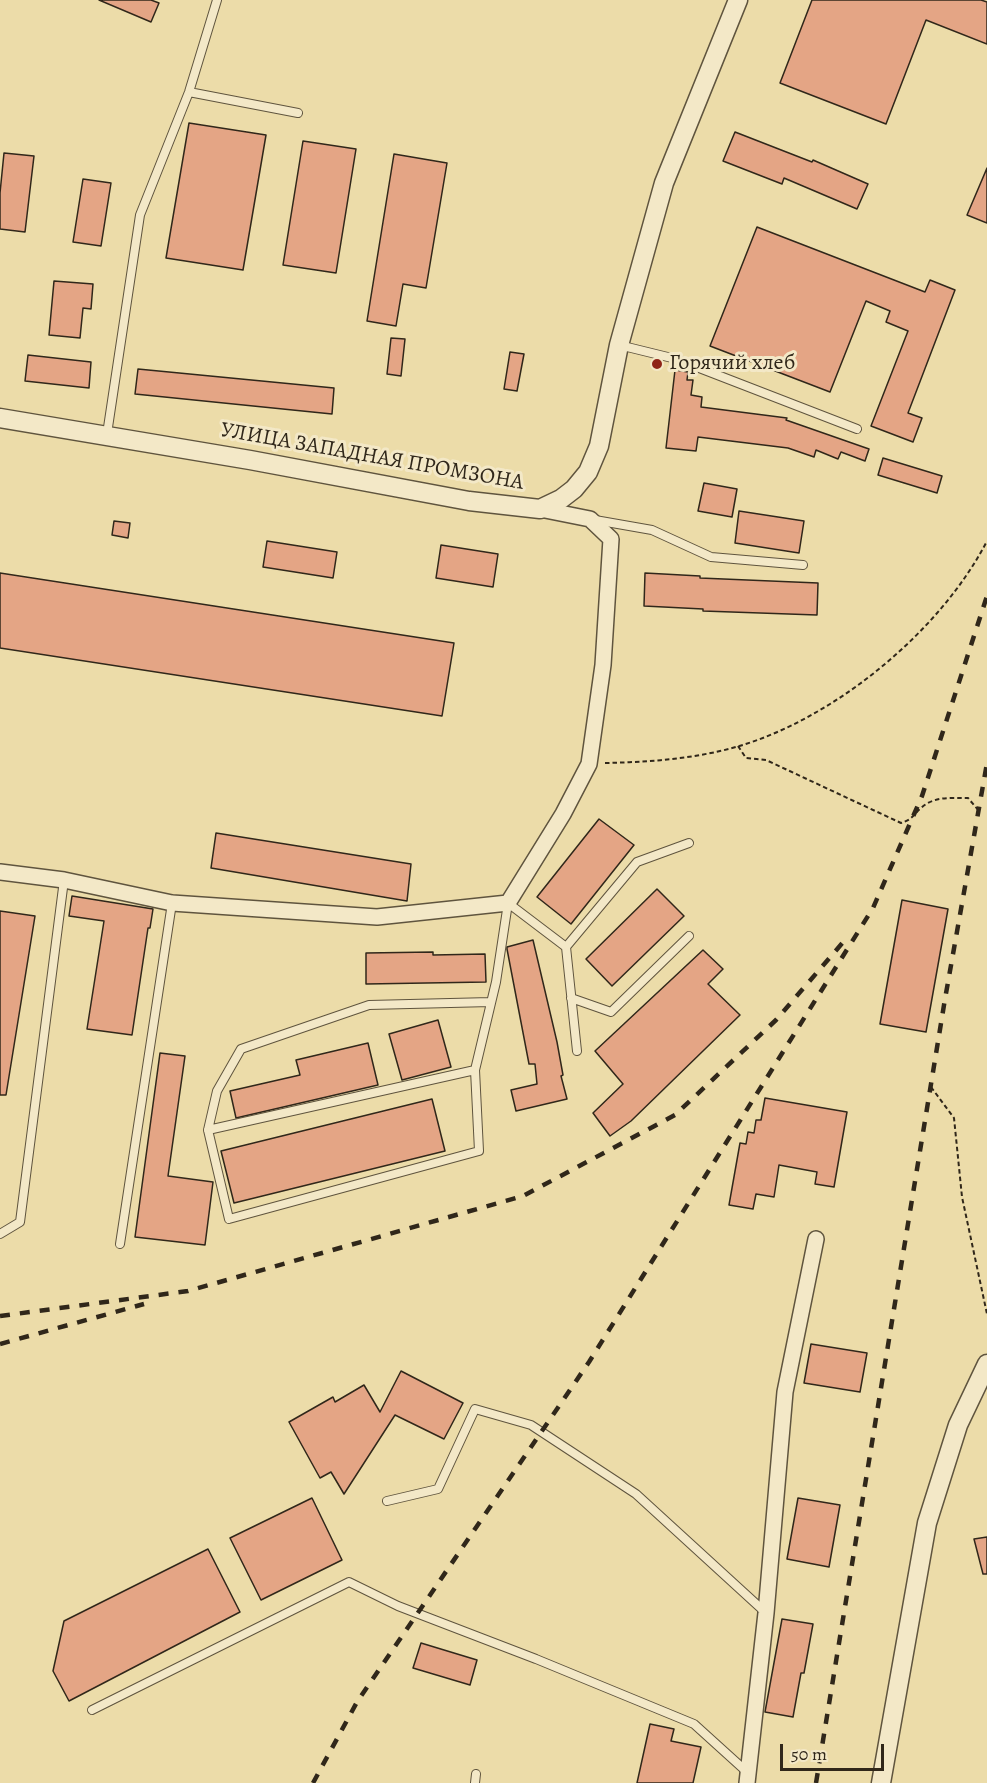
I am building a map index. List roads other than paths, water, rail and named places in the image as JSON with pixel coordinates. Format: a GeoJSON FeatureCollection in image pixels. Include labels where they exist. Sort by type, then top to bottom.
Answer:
{"type":"FeatureCollection","features":[{"type":"Feature","properties":{"kind":"street","name":"УЛИЦА ЗАПАДНАЯ ПРОМЗОНА"},"geometry":{"type":"LineString","coordinates":[[0,418],[469,501],[540,509],[561,499],[574,489],[588,472],[598,446],[619,345],[664,183],[738,0]]}},
{"type":"Feature","properties":{"kind":"street"},"geometry":{"type":"LineString","coordinates":[[0,872],[64,880],[172,903],[377,917],[508,903],[563,814],[589,764],[603,665],[610,539],[590,519],[540,509]]}},
{"type":"Feature","properties":{"kind":"street"},"geometry":{"type":"LineString","coordinates":[[748,1778],[766,1613],[785,1392],[816,1239]]}},
{"type":"Feature","properties":{"kind":"street"},"geometry":{"type":"LineString","coordinates":[[881,1783],[927,1523],[958,1425],[987,1364]]}},
{"type":"Feature","properties":{"kind":"lane"},"geometry":{"type":"LineString","coordinates":[[106,436],[140,215],[189,92],[217,0]]}},
{"type":"Feature","properties":{"kind":"lane"},"geometry":{"type":"LineString","coordinates":[[189,92],[298,113]]}},
{"type":"Feature","properties":{"kind":"lane"},"geometry":{"type":"LineString","coordinates":[[619,345],[675,358],[857,429]]}},
{"type":"Feature","properties":{"kind":"lane"},"geometry":{"type":"LineString","coordinates":[[590,519],[652,530],[711,557],[803,565]]}},
{"type":"Feature","properties":{"kind":"lane"},"geometry":{"type":"LineString","coordinates":[[577,1051],[566,946],[637,862],[689,843]]}},
{"type":"Feature","properties":{"kind":"lane"},"geometry":{"type":"LineString","coordinates":[[0,1234],[20,1222],[64,880]]}},
{"type":"Feature","properties":{"kind":"lane"},"geometry":{"type":"LineString","coordinates":[[120,1244],[172,903]]}},
{"type":"Feature","properties":{"kind":"lane"},"geometry":{"type":"LineString","coordinates":[[492,1002],[369,1005],[241,1049],[217,1090],[208,1130],[229,1219],[479,1151],[475,1070],[492,1002],[496,982],[508,903],[566,946]]}},
{"type":"Feature","properties":{"kind":"lane"},"geometry":{"type":"LineString","coordinates":[[571,998],[611,1012],[689,936]]}},
{"type":"Feature","properties":{"kind":"lane"},"geometry":{"type":"LineString","coordinates":[[208,1130],[475,1070]]}},
{"type":"Feature","properties":{"kind":"lane"},"geometry":{"type":"LineString","coordinates":[[387,1501],[438,1489],[475,1409],[531,1425],[636,1494],[766,1613]]}},
{"type":"Feature","properties":{"kind":"lane"},"geometry":{"type":"LineString","coordinates":[[92,1710],[348,1581],[398,1606],[536,1659],[694,1724],[748,1778]]}},
{"type":"Feature","properties":{"kind":"railway"},"geometry":{"type":"LineString","coordinates":[[313,1783],[357,1702],[589,1362],[873,908],[922,796],[987,596]]}},
{"type":"Feature","properties":{"kind":"railway"},"geometry":{"type":"LineString","coordinates":[[816,1783],[945,999],[987,763]]}},
{"type":"Feature","properties":{"kind":"railway"},"geometry":{"type":"LineString","coordinates":[[0,1316],[188,1291],[523,1196],[675,1115],[776,1020],[845,940]]}},
{"type":"Feature","properties":{"kind":"railway"},"geometry":{"type":"LineString","coordinates":[[0,1344],[144,1304]]}},
{"type":"Feature","properties":{"kind":"place","name":"Горячий хлеб"},"geometry":{"type":"Point","coordinates":[657,364]}}]}
